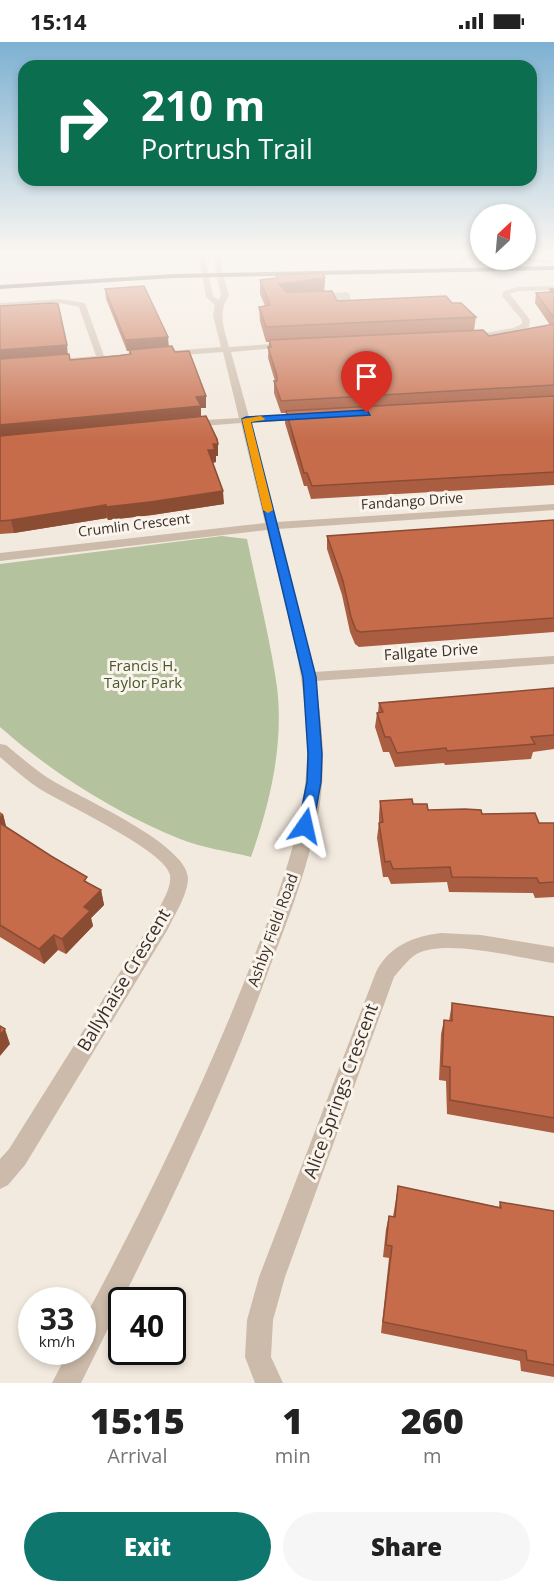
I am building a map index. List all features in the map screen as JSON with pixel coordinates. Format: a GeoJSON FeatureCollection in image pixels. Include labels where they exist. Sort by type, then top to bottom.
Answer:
{"type":"FeatureCollection","features":[{"type":"Feature","properties":{"kind":"street"},"geometry":{"type":"LineString","coordinates":[[85,314],[99,357]]}},
{"type":"Feature","properties":{"kind":"street","name":"Ashby Field Road"},"geometry":{"type":"LineString","coordinates":[[96,1325],[138,1246],[196,1123],[236,1030],[286,897],[302,842],[314,782],[315,754],[310,677],[217,314]]}},
{"type":"Feature","properties":{"kind":"street"},"geometry":{"type":"LineString","coordinates":[[457,337],[523,327],[526,320],[521,314]]}},
{"type":"Feature","properties":{"kind":"street"},"geometry":{"type":"LineString","coordinates":[[44,362],[295,345]]}},
{"type":"Feature","properties":{"kind":"street"},"geometry":{"type":"LineString","coordinates":[[175,425],[313,416]]}},
{"type":"Feature","properties":{"kind":"street","name":"Fandango Drive"},"geometry":{"type":"LineString","coordinates":[[272,525],[554,507]]}},
{"type":"Feature","properties":{"kind":"street","name":"Crumlin Crescent"},"geometry":{"type":"LineString","coordinates":[[0,557],[272,525]]}},
{"type":"Feature","properties":{"kind":"street","name":"Fallgate Drive"},"geometry":{"type":"LineString","coordinates":[[310,677],[554,660]]}},
{"type":"Feature","properties":{"kind":"street","name":"Ballyhaise Crescent"},"geometry":{"type":"LineString","coordinates":[[0,749],[16,763],[77,804],[156,846],[172,861],[179,876],[176,891],[155,932],[17,1157],[0,1177]]}},
{"type":"Feature","properties":{"kind":"street","name":"Alice Springs Crescent"},"geometry":{"type":"LineString","coordinates":[[268,1383],[258,1357],[260,1320],[272,1277],[386,972],[399,956],[414,946],[440,939],[554,955]]}},
{"type":"Feature","properties":{"kind":"street","name":"Ashby Field Road"},"geometry":{"type":"LineString","coordinates":[[66,1383],[75,1365]]}},
{"type":"Feature","properties":{"kind":"green space","name":"Francis H. Taylor Park"},"geometry":{"type":"Polygon","coordinates":[[[222,536],[247,539],[267,632],[279,709],[274,774],[251,857],[188,842],[132,817],[63,776],[0,727],[0,564],[222,536]]]}},
{"type":"Feature","properties":{"kind":"building"},"geometry":{"type":"Polygon","coordinates":[[[0,314],[60,314],[67,345],[0,350],[0,314]]]}},
{"type":"Feature","properties":{"kind":"building"},"geometry":{"type":"Polygon","coordinates":[[[115,314],[157,314],[168,337],[125,340],[115,314]]]}},
{"type":"Feature","properties":{"kind":"building"},"geometry":{"type":"Polygon","coordinates":[[[261,314],[472,314],[476,317],[266,327],[261,314]]]}},
{"type":"Feature","properties":{"kind":"building"},"geometry":{"type":"Polygon","coordinates":[[[554,324],[554,385],[281,401],[274,381],[277,381],[277,376],[268,347],[271,347],[269,340],[483,330],[489,336],[554,324]]]}},
{"type":"Feature","properties":{"kind":"building"},"geometry":{"type":"Polygon","coordinates":[[[172,346],[175,352],[189,351],[206,396],[196,397],[201,406],[0,425],[0,359],[69,354],[70,360],[117,356],[131,354],[129,350],[172,346]]]}},
{"type":"Feature","properties":{"kind":"building"},"geometry":{"type":"Polygon","coordinates":[[[554,396],[554,472],[312,486],[307,473],[304,473],[286,411],[554,396]]]}},
{"type":"Feature","properties":{"kind":"building"},"geometry":{"type":"Polygon","coordinates":[[[206,416],[217,439],[218,444],[213,444],[215,450],[208,450],[223,491],[0,521],[0,436],[206,416]]]}},
{"type":"Feature","properties":{"kind":"building"},"geometry":{"type":"Polygon","coordinates":[[[554,520],[554,618],[360,632],[356,630],[351,617],[343,581],[327,536],[554,520]]]}},
{"type":"Feature","properties":{"kind":"building"},"geometry":{"type":"Polygon","coordinates":[[[554,688],[554,735],[531,737],[535,744],[447,751],[446,748],[397,753],[390,737],[385,737],[377,713],[383,712],[379,703],[554,688]]]}},
{"type":"Feature","properties":{"kind":"building"},"geometry":{"type":"Polygon","coordinates":[[[412,799],[413,804],[427,804],[428,810],[481,810],[482,814],[535,813],[539,823],[554,823],[554,882],[539,883],[537,878],[452,877],[450,867],[393,869],[390,861],[385,862],[379,823],[383,822],[380,801],[412,799]]]}},
{"type":"Feature","properties":{"kind":"building"},"geometry":{"type":"Polygon","coordinates":[[[0,823],[87,877],[84,881],[101,890],[84,907],[90,911],[62,939],[54,935],[39,949],[0,925],[0,823]]]}},
{"type":"Feature","properties":{"kind":"building"},"geometry":{"type":"Polygon","coordinates":[[[452,1003],[554,1017],[554,1118],[450,1100],[450,1067],[442,1066],[444,1020],[452,1021],[452,1003]]]}},
{"type":"Feature","properties":{"kind":"building"},"geometry":{"type":"Polygon","coordinates":[[[398,1186],[501,1208],[500,1202],[554,1211],[554,1365],[527,1360],[526,1351],[383,1322],[392,1246],[386,1245],[389,1216],[395,1217],[398,1186]]]}},
{"type":"Feature","properties":{"kind":"slow traffic"},"geometry":{"type":"LineString","coordinates":[[261,419],[246,419],[268,510]]}},
{"type":"Feature","properties":{"kind":"route"},"geometry":{"type":"LineString","coordinates":[[305,826],[314,782],[315,754],[310,677],[246,419],[367,413]]}}]}
